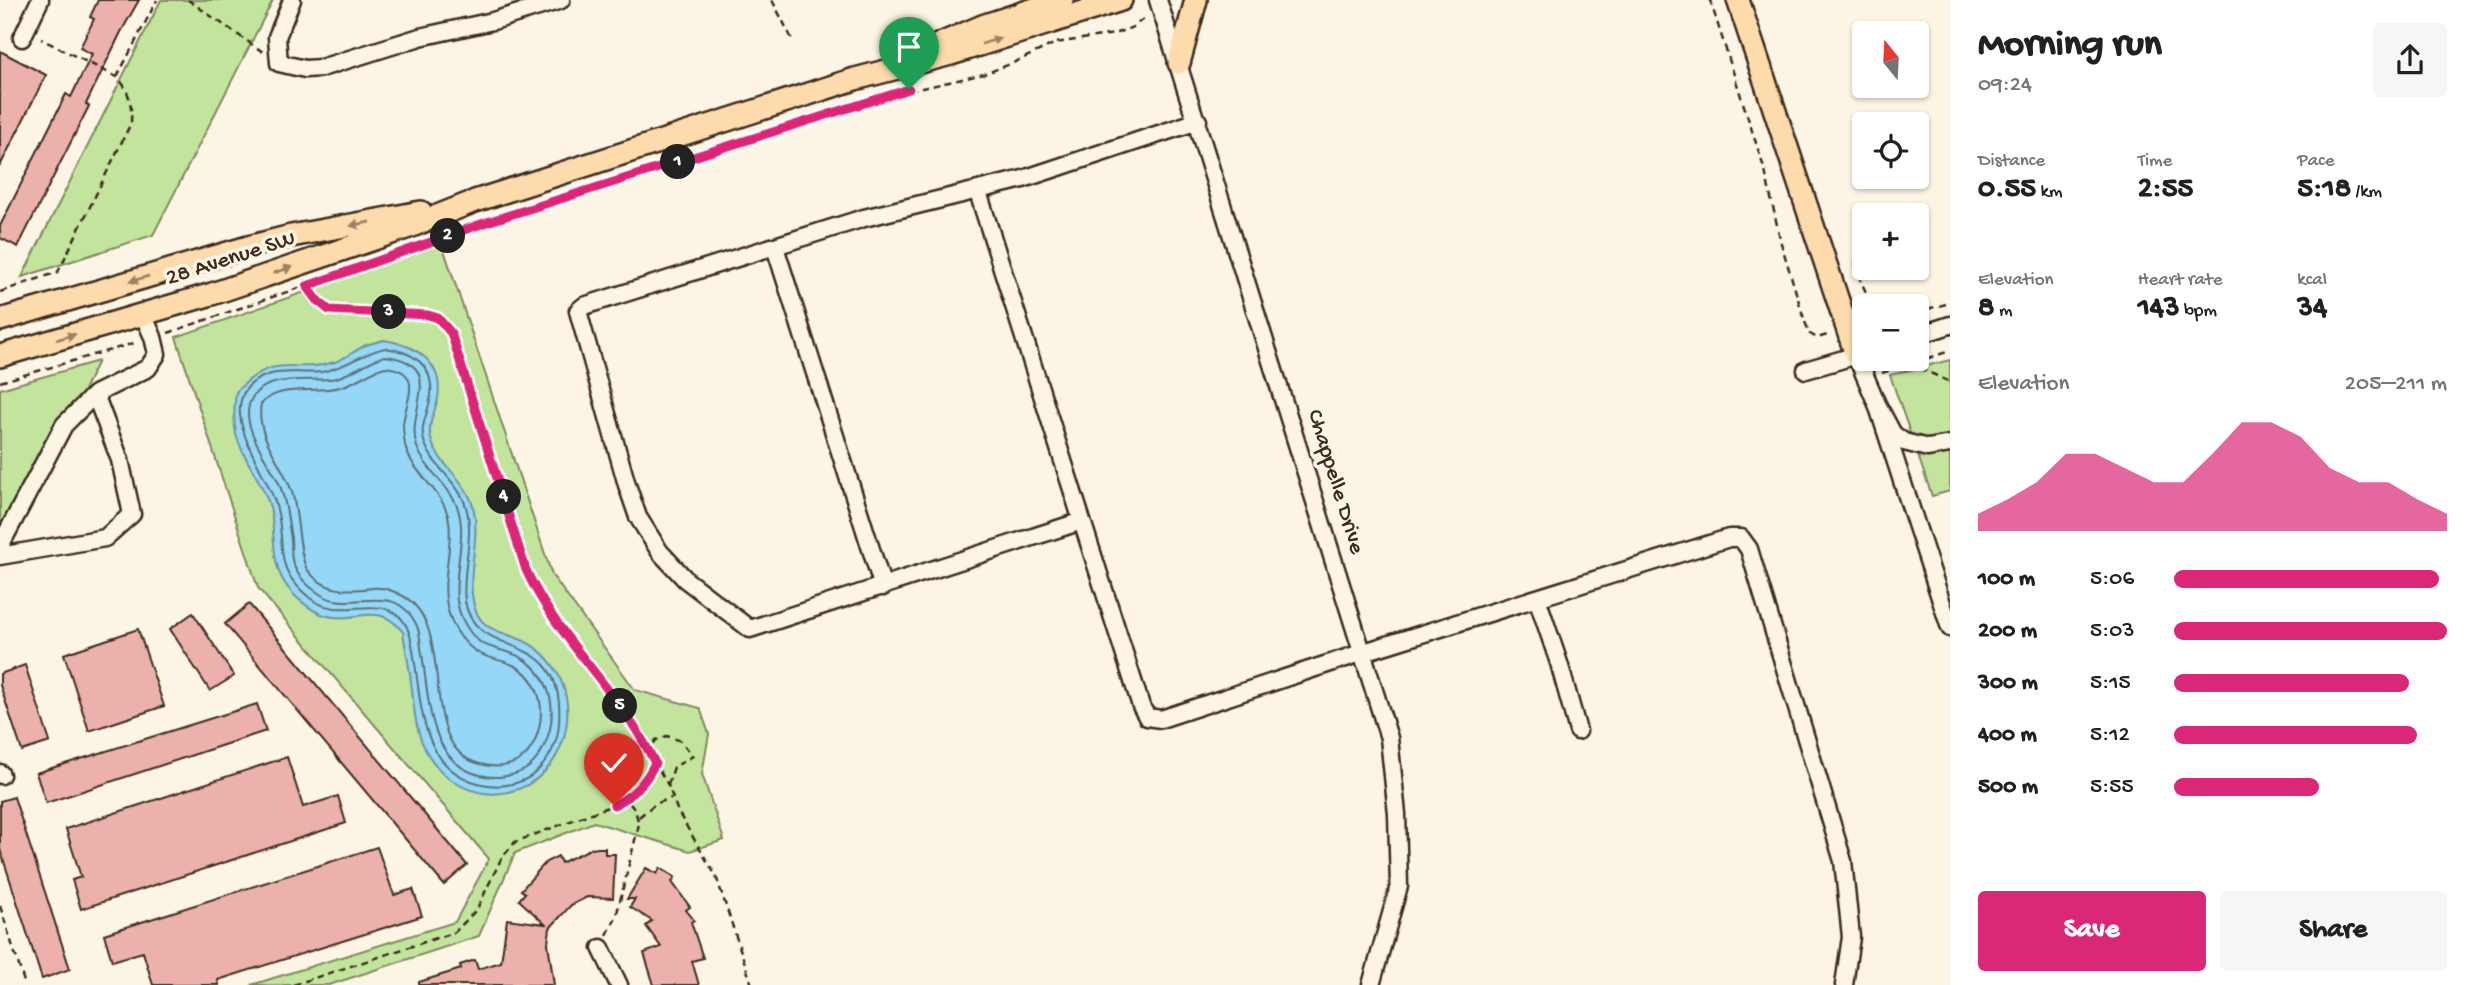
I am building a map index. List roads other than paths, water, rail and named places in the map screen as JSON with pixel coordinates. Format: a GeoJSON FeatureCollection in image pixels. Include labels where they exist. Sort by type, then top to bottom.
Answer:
{"type":"FeatureCollection","features":[{"type":"Feature","properties":{"kind":"main road","name":"28 Avenue SW"},"geometry":{"type":"LineString","coordinates":[[855,79],[985,26],[1062,0]]}},
{"type":"Feature","properties":{"kind":"main road","name":"28 Avenue SW"},"geometry":{"type":"LineString","coordinates":[[0,356],[144,314],[412,226],[475,201],[855,79],[951,54],[1121,0]]}},
{"type":"Feature","properties":{"kind":"main road"},"geometry":{"type":"LineString","coordinates":[[1179,63],[1196,0]]}},
{"type":"Feature","properties":{"kind":"main road"},"geometry":{"type":"LineString","coordinates":[[1741,4],[1852,330]]}},
{"type":"Feature","properties":{"kind":"main road","name":"28 Avenue SW"},"geometry":{"type":"LineString","coordinates":[[0,320],[291,236],[475,201]]}},
{"type":"Feature","properties":{"kind":"street"},"geometry":{"type":"LineString","coordinates":[[23,34],[40,0]]}},
{"type":"Feature","properties":{"kind":"street"},"geometry":{"type":"LineString","coordinates":[[292,0],[277,37],[279,63],[305,69],[321,68],[420,37],[502,18],[561,0]]}},
{"type":"Feature","properties":{"kind":"street","name":"Chappelle Drive"},"geometry":{"type":"LineString","coordinates":[[1158,0],[1390,738],[1397,814],[1399,886],[1371,985]]}},
{"type":"Feature","properties":{"kind":"street"},"geometry":{"type":"LineString","coordinates":[[1082,521],[750,629],[686,580],[660,552],[638,517],[578,311],[584,306],[883,213],[978,192],[1198,121]]}},
{"type":"Feature","properties":{"kind":"street"},"geometry":{"type":"LineString","coordinates":[[978,192],[1141,706],[1147,717],[1161,719],[1364,652],[1729,538],[1741,538],[1749,549],[1843,862],[1852,937],[1844,985]]}},
{"type":"Feature","properties":{"kind":"street"},"geometry":{"type":"LineString","coordinates":[[775,247],[883,587]]}},
{"type":"Feature","properties":{"kind":"street"},"geometry":{"type":"LineString","coordinates":[[0,546],[64,425],[95,394],[148,368],[157,354],[144,314]]}},
{"type":"Feature","properties":{"kind":"street"},"geometry":{"type":"LineString","coordinates":[[1929,332],[1950,325]]}},
{"type":"Feature","properties":{"kind":"street"},"geometry":{"type":"LineString","coordinates":[[1806,370],[1852,356]]}},
{"type":"Feature","properties":{"kind":"street"},"geometry":{"type":"LineString","coordinates":[[1864,371],[1893,434],[1904,442],[1928,448],[1950,444]]}},
{"type":"Feature","properties":{"kind":"street"},"geometry":{"type":"LineString","coordinates":[[0,556],[105,537],[132,513],[120,460],[95,394]]}},
{"type":"Feature","properties":{"kind":"street"},"geometry":{"type":"LineString","coordinates":[[1877,404],[1950,628]]}},
{"type":"Feature","properties":{"kind":"street"},"geometry":{"type":"LineString","coordinates":[[1537,598],[1578,731]]}},
{"type":"Feature","properties":{"kind":"street"},"geometry":{"type":"LineString","coordinates":[[601,948],[619,985]]}},
{"type":"Feature","properties":{"kind":"water"},"geometry":{"type":"Polygon","coordinates":[[[384,340],[416,351],[432,365],[436,374],[438,398],[430,434],[440,457],[464,488],[473,506],[476,529],[472,589],[476,612],[481,620],[494,630],[528,643],[538,650],[555,668],[565,691],[566,728],[558,753],[545,772],[527,785],[507,792],[486,793],[465,788],[446,775],[429,756],[417,726],[403,632],[393,622],[375,615],[324,615],[308,607],[289,589],[278,567],[267,498],[236,434],[236,392],[262,371],[273,367],[335,362],[364,346],[384,340]]]}}]}
